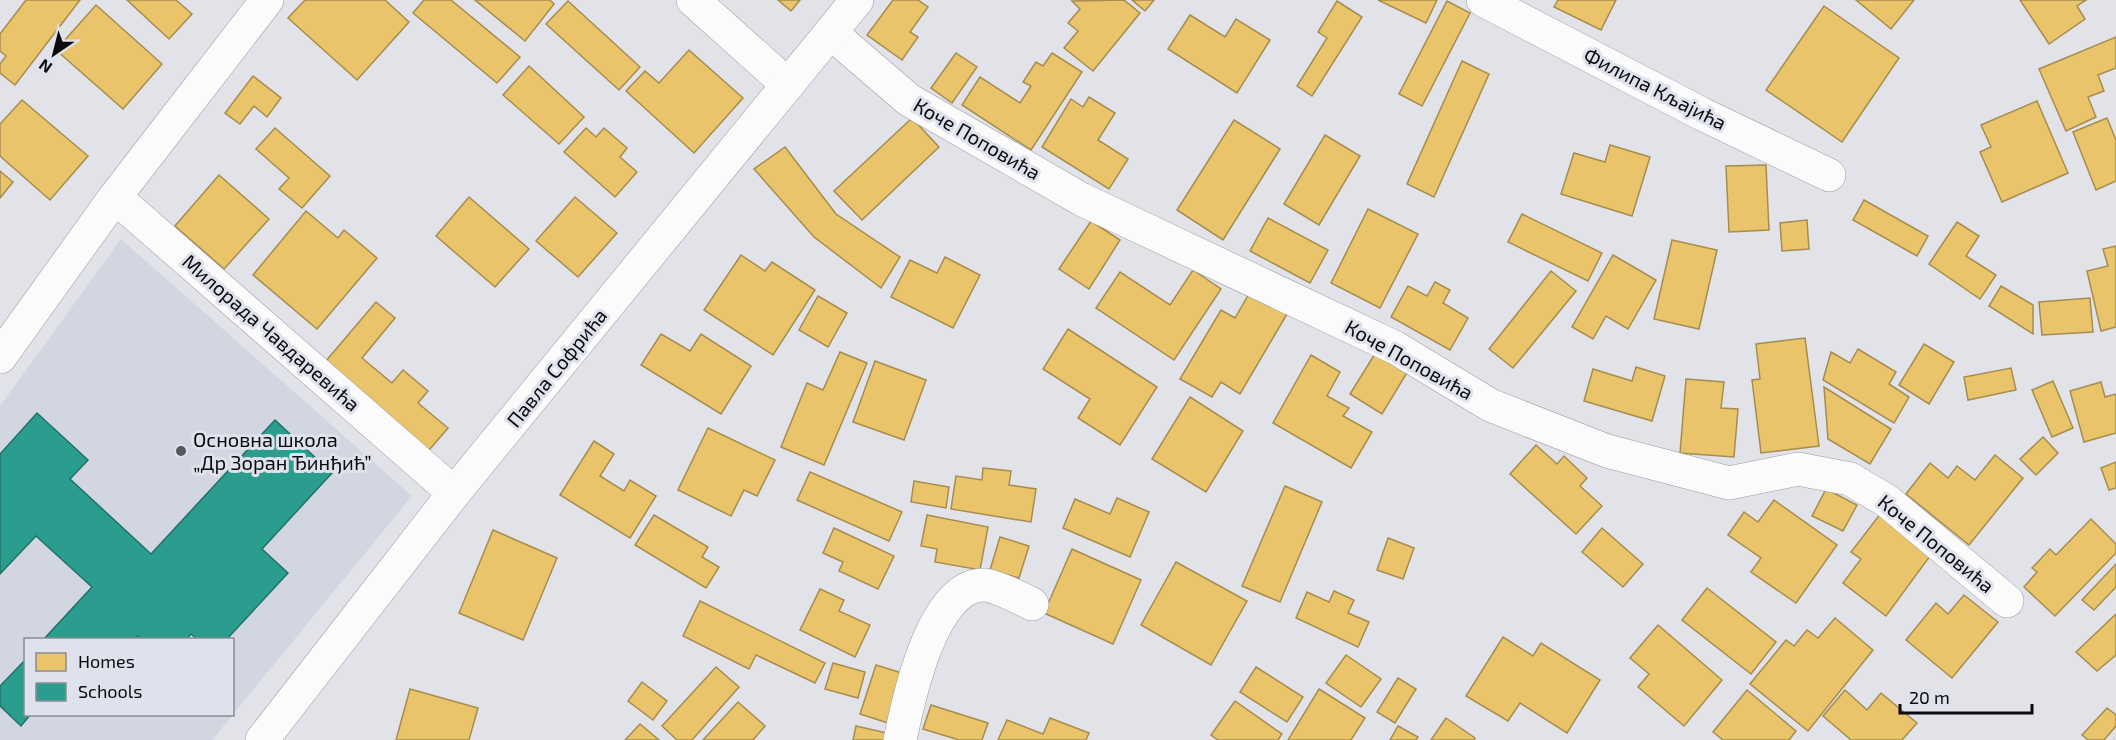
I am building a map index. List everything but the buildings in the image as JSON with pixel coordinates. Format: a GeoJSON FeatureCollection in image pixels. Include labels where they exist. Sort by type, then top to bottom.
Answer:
{"type":"FeatureCollection","features":[{"type":"Feature","properties":{"kind":"street"},"geometry":{"type":"LineString","coordinates":[[0,357],[10,319],[115,197],[267,0]]}},
{"type":"Feature","properties":{"kind":"street"},"geometry":{"type":"LineString","coordinates":[[693,0],[788,85]]}},
{"type":"Feature","properties":{"kind":"street","name":"Павла Софрића"},"geometry":{"type":"LineString","coordinates":[[271,736],[454,493],[857,0]]}},
{"type":"Feature","properties":{"kind":"street","name":"Филипа Кљајића"},"geometry":{"type":"LineString","coordinates":[[1483,0],[1702,114],[1829,175]]}},
{"type":"Feature","properties":{"kind":"street","name":"Коче Поповића"},"geometry":{"type":"LineString","coordinates":[[831,33],[909,100],[1081,199],[1396,348],[1490,405],[1606,451],[1729,483],[1798,469],[1850,479],[1887,501],[2007,601]]}},
{"type":"Feature","properties":{"kind":"street","name":"Милорада Чавдаревића"},"geometry":{"type":"LineString","coordinates":[[115,197],[454,493]]}},
{"type":"Feature","properties":{"kind":"street"},"geometry":{"type":"LineString","coordinates":[[900,740],[915,678],[941,613],[951,601],[974,588],[985,585],[1032,604]]}},
{"type":"Feature","properties":{"kind":"shaded area","name":"Основна школа „Др Зоран Ђинђић”"},"geometry":{"type":"Polygon","coordinates":[[[121,239],[412,496],[234,713],[234,638],[24,638],[24,716],[232,716],[212,740],[0,740],[0,406],[121,239]]]}},
{"type":"Feature","properties":{"kind":"place","name":"Основна школа „Др Зоран Ђинђић”"},"geometry":{"type":"Point","coordinates":[181,451]}}]}
